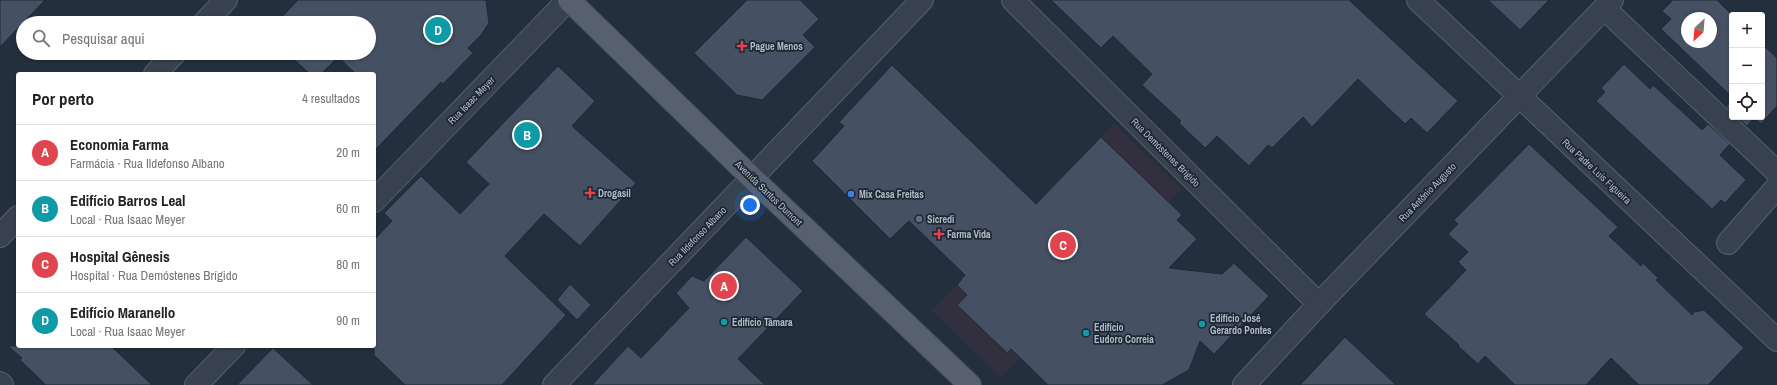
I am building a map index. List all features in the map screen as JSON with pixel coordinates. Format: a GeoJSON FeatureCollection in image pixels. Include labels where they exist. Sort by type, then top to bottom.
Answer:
{"type":"FeatureCollection","features":[{"type":"Feature","properties":{"kind":"main road","name":"Avenida Santos Dumont"},"geometry":{"type":"LineString","coordinates":[[569,0],[752,178],[970,385]]}},
{"type":"Feature","properties":{"kind":"street"},"geometry":{"type":"LineString","coordinates":[[211,16],[226,0]]}},
{"type":"Feature","properties":{"kind":"street","name":"Rua Isaac Meyer"},"geometry":{"type":"LineString","coordinates":[[376,199],[569,0]]}},
{"type":"Feature","properties":{"kind":"street","name":"Rua Ildefonso Albano"},"geometry":{"type":"LineString","coordinates":[[554,385],[922,0]]}},
{"type":"Feature","properties":{"kind":"street","name":"Rua Demóstenes Brígido"},"geometry":{"type":"LineString","coordinates":[[1013,0],[1319,304]]}},
{"type":"Feature","properties":{"kind":"street","name":"Rua Padre Luís Figueira"},"geometry":{"type":"LineString","coordinates":[[1418,0],[1777,340]]}},
{"type":"Feature","properties":{"kind":"street"},"geometry":{"type":"LineString","coordinates":[[1608,4],[1777,172]]}},
{"type":"Feature","properties":{"kind":"street","name":"Rua Antônio Augusto"},"geometry":{"type":"LineString","coordinates":[[1244,385],[1319,304],[1425,196],[1518,96],[1608,4]]}},
{"type":"Feature","properties":{"kind":"street"},"geometry":{"type":"LineString","coordinates":[[157,72],[168,60]]}},
{"type":"Feature","properties":{"kind":"street"},"geometry":{"type":"LineString","coordinates":[[1728,243],[1777,187]]}},
{"type":"Feature","properties":{"kind":"street"},"geometry":{"type":"LineString","coordinates":[[0,236],[16,219]]}},
{"type":"Feature","properties":{"kind":"street"},"geometry":{"type":"LineString","coordinates":[[196,385],[232,348]]}},
{"type":"Feature","properties":{"kind":"shaded area"},"geometry":{"type":"Polygon","coordinates":[[[1114,123],[1182,189],[1001,378],[932,310],[1114,123]]]}},
{"type":"Feature","properties":{"kind":"building"},"geometry":{"type":"Polygon","coordinates":[[[0,0],[45,0],[30,16],[16,16],[16,30],[0,47],[0,0]]]}},
{"type":"Feature","properties":{"kind":"building"},"geometry":{"type":"Polygon","coordinates":[[[298,0],[486,0],[489,23],[481,35],[468,48],[473,53],[443,84],[441,82],[376,149],[376,72],[354,72],[341,60],[376,60],[376,16],[283,16],[298,0]]]}},
{"type":"Feature","properties":{"kind":"building"},"geometry":{"type":"Polygon","coordinates":[[[747,0],[800,0],[819,19],[803,35],[815,47],[762,100],[737,95],[694,53],[747,0]]]}},
{"type":"Feature","properties":{"kind":"building"},"geometry":{"type":"Polygon","coordinates":[[[1051,0],[1349,0],[1458,101],[1427,133],[1411,118],[1405,124],[1358,79],[1312,127],[1303,117],[1272,148],[1268,145],[1249,166],[1217,136],[1205,148],[1179,123],[1181,121],[1142,85],[1152,74],[1113,36],[1101,48],[1051,0]]]}},
{"type":"Feature","properties":{"kind":"building"},"geometry":{"type":"Polygon","coordinates":[[[1488,0],[1549,0],[1520,30],[1488,0]]]}},
{"type":"Feature","properties":{"kind":"building"},"geometry":{"type":"Polygon","coordinates":[[[1673,0],[1717,0],[1729,12],[1729,94],[1661,29],[1671,19],[1662,11],[1673,0]]]}},
{"type":"Feature","properties":{"kind":"building"},"geometry":{"type":"Polygon","coordinates":[[[1765,47],[1777,58],[1777,106],[1765,120],[1765,47]]]}},
{"type":"Feature","properties":{"kind":"building"},"geometry":{"type":"Polygon","coordinates":[[[295,60],[335,60],[323,72],[308,72],[295,60]]]}},
{"type":"Feature","properties":{"kind":"building"},"geometry":{"type":"Polygon","coordinates":[[[1624,64],[1650,89],[1653,85],[1702,130],[1708,124],[1730,144],[1720,155],[1746,180],[1725,203],[1721,200],[1712,209],[1596,101],[1605,92],[1601,88],[1624,64]]]}},
{"type":"Feature","properties":{"kind":"building"},"geometry":{"type":"Polygon","coordinates":[[[892,65],[1036,204],[1101,137],[1182,215],[1177,220],[1197,239],[1169,268],[1222,274],[1234,263],[1269,296],[1214,354],[1200,341],[1189,370],[1162,385],[1048,385],[1011,349],[1007,353],[957,305],[967,295],[957,285],[965,275],[909,221],[890,239],[812,161],[844,126],[839,122],[892,65]]]}},
{"type":"Feature","properties":{"kind":"building"},"geometry":{"type":"Polygon","coordinates":[[[558,66],[595,101],[572,126],[636,183],[580,246],[544,214],[505,256],[566,315],[502,385],[405,385],[374,355],[374,348],[376,348],[376,238],[392,221],[384,213],[421,176],[460,214],[489,184],[466,162],[558,66]]]}},
{"type":"Feature","properties":{"kind":"building"},"geometry":{"type":"Polygon","coordinates":[[[1740,120],[1752,120],[1747,126],[1740,120]]]}},
{"type":"Feature","properties":{"kind":"building"},"geometry":{"type":"Polygon","coordinates":[[[1756,120],[1765,120],[1761,124],[1756,120]]]}},
{"type":"Feature","properties":{"kind":"building"},"geometry":{"type":"Polygon","coordinates":[[[1529,144],[1618,227],[1609,236],[1641,266],[1643,263],[1658,278],[1656,280],[1692,315],[1694,312],[1704,310],[1744,348],[1708,385],[1639,385],[1611,358],[1586,385],[1515,385],[1485,356],[1478,364],[1424,314],[1466,270],[1458,262],[1468,252],[1448,234],[1458,224],[1454,220],[1529,144]]]}},
{"type":"Feature","properties":{"kind":"building","name":"Edifício Tâmara"},"geometry":{"type":"Polygon","coordinates":[[[746,237],[803,291],[738,359],[765,385],[592,385],[628,346],[641,358],[689,308],[676,293],[692,276],[704,281],[746,237]]]}},
{"type":"Feature","properties":{"kind":"building"},"geometry":{"type":"Polygon","coordinates":[[[570,284],[591,305],[577,320],[557,300],[570,284]]]}},
{"type":"Feature","properties":{"kind":"building"},"geometry":{"type":"Polygon","coordinates":[[[1345,337],[1396,385],[1300,385],[1345,337]]]}},
{"type":"Feature","properties":{"kind":"building"},"geometry":{"type":"Polygon","coordinates":[[[8,346],[16,346],[16,348],[113,348],[152,385],[46,385],[20,360],[22,358],[8,346]]]}},
{"type":"Feature","properties":{"kind":"building"},"geometry":{"type":"Polygon","coordinates":[[[273,348],[313,385],[237,385],[273,348]]]}},
{"type":"Feature","properties":{"kind":"place","name":"Edifício Maranello"},"geometry":{"type":"Point","coordinates":[438,30]}},
{"type":"Feature","properties":{"kind":"place","name":"Pague Menos"},"geometry":{"type":"Point","coordinates":[742,46]}},
{"type":"Feature","properties":{"kind":"place","name":"Edifício Barros Leal"},"geometry":{"type":"Point","coordinates":[527,135]}},
{"type":"Feature","properties":{"kind":"place","name":"Drogasil"},"geometry":{"type":"Point","coordinates":[590,193]}},
{"type":"Feature","properties":{"kind":"place","name":"Mix Casa Freitas"},"geometry":{"type":"Point","coordinates":[851,194]}},
{"type":"Feature","properties":{"kind":"place","name":"Sicredi"},"geometry":{"type":"Point","coordinates":[919,219]}},
{"type":"Feature","properties":{"kind":"place","name":"Farma Vida"},"geometry":{"type":"Point","coordinates":[939,234]}},
{"type":"Feature","properties":{"kind":"place","name":"Hospital Gênesis"},"geometry":{"type":"Point","coordinates":[1063,245]}},
{"type":"Feature","properties":{"kind":"place","name":"Economia Farma"},"geometry":{"type":"Point","coordinates":[724,286]}},
{"type":"Feature","properties":{"kind":"place","name":"Edifício Tâmara"},"geometry":{"type":"Point","coordinates":[724,322]}},
{"type":"Feature","properties":{"kind":"place","name":"Edifício José Gerardo Pontes"},"geometry":{"type":"Point","coordinates":[1202,324]}},
{"type":"Feature","properties":{"kind":"place","name":"Edifício Eudoro Correia"},"geometry":{"type":"Point","coordinates":[1086,333]}}]}
